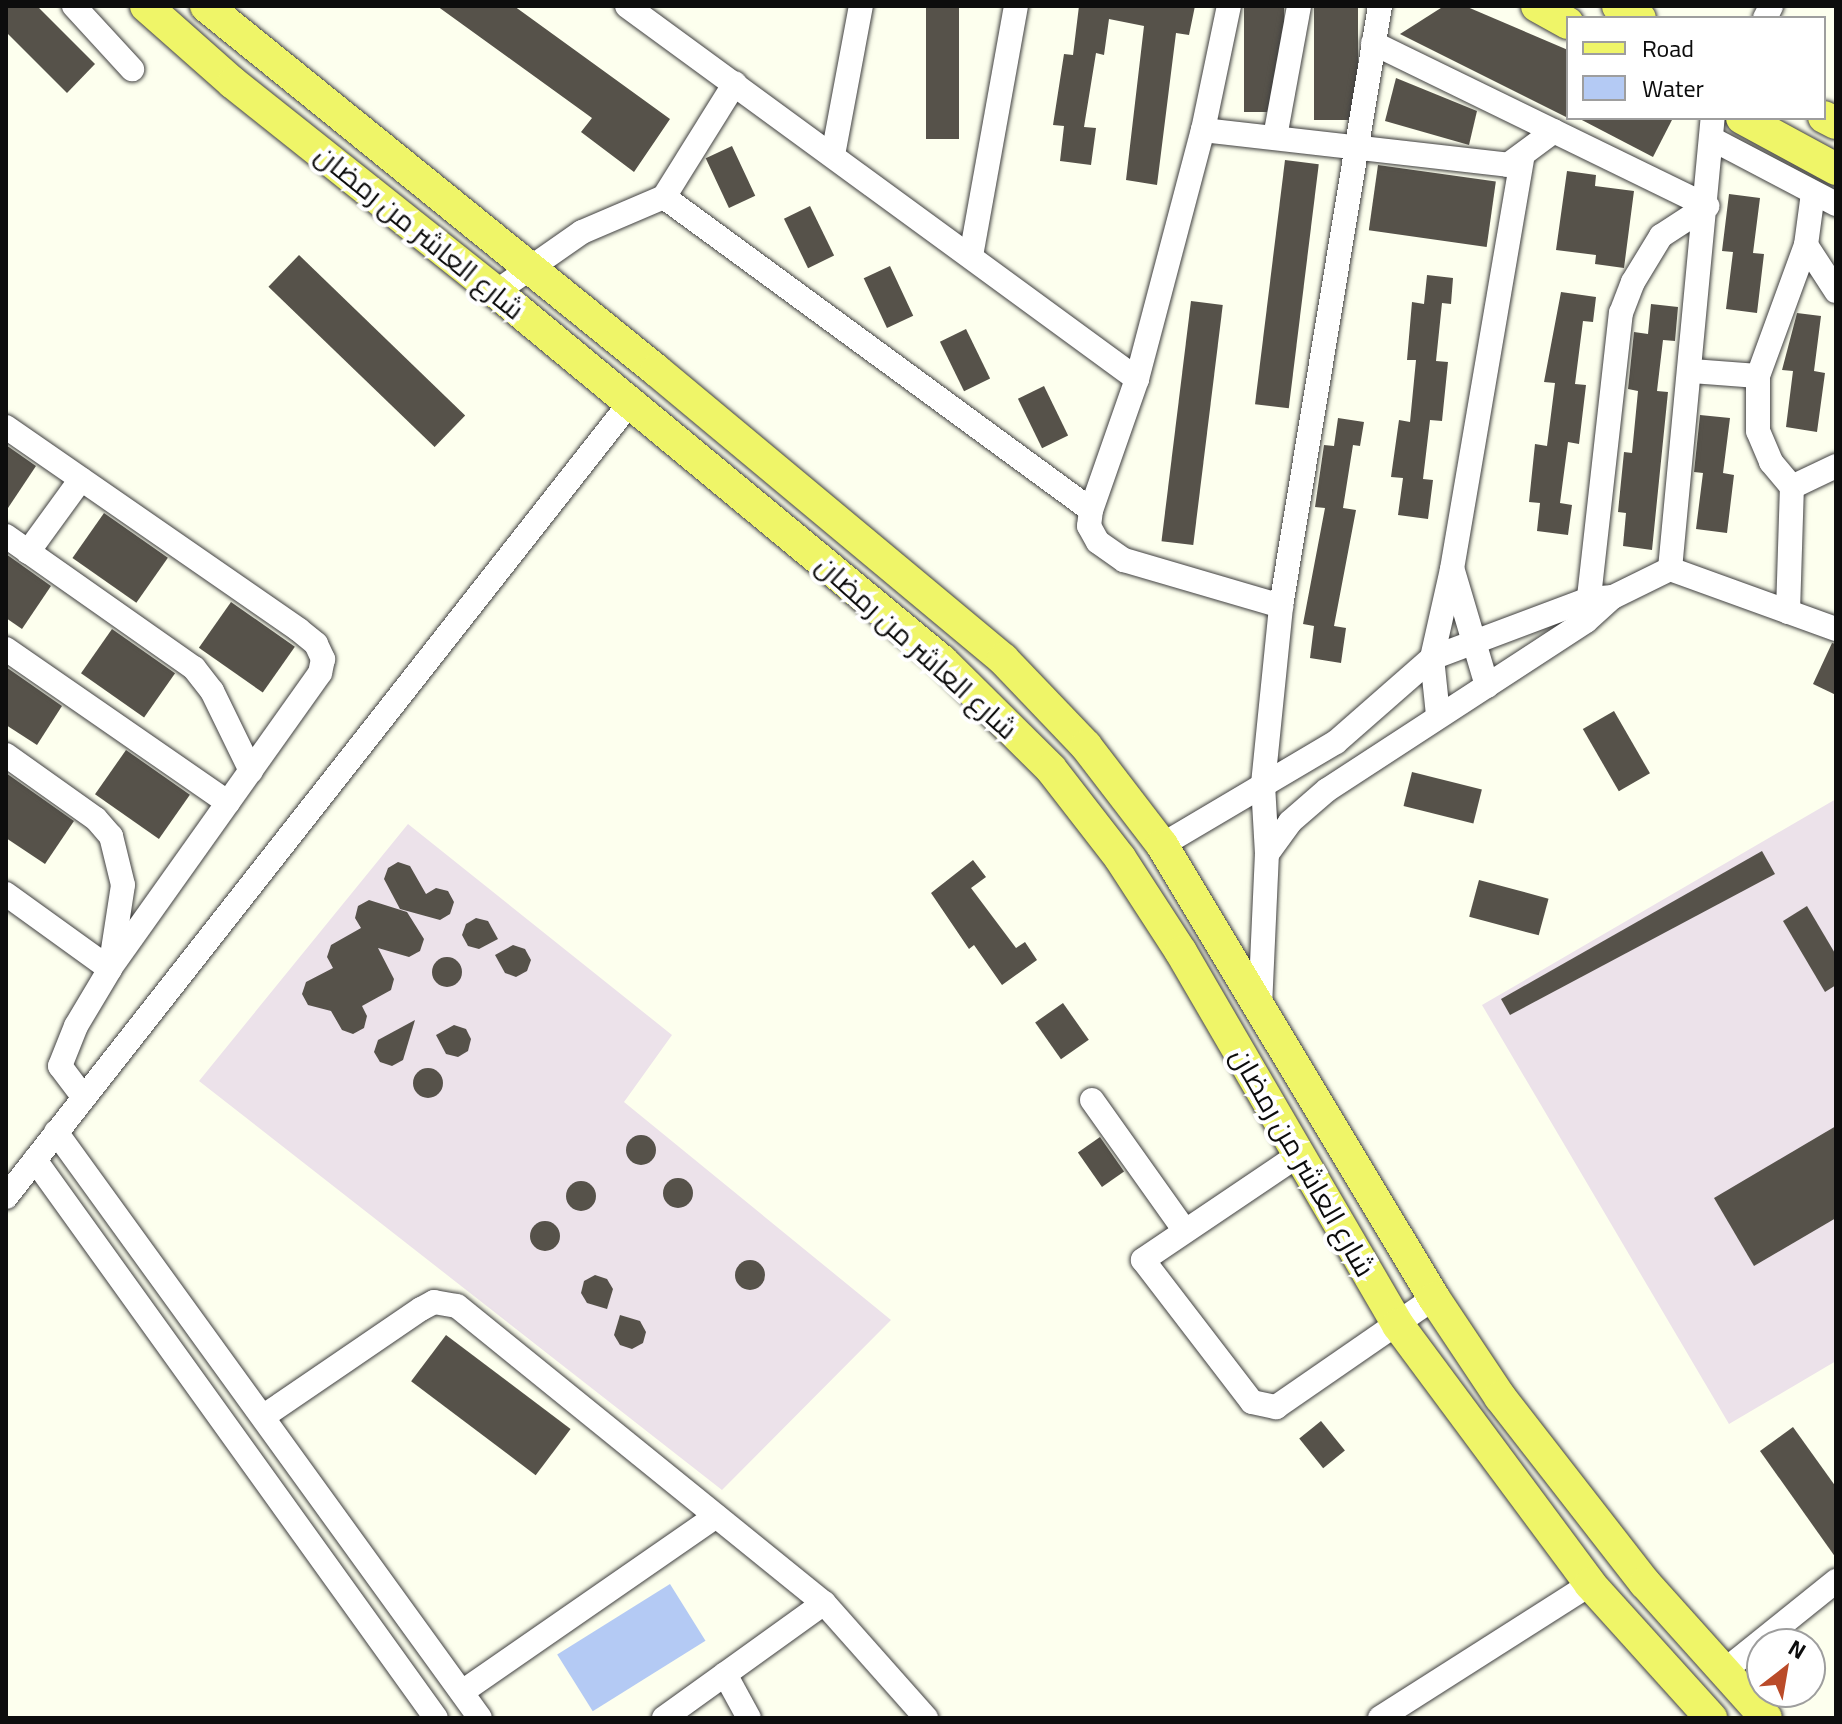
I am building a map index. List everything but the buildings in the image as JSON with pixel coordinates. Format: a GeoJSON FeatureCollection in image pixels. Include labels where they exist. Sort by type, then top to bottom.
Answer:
{"type":"FeatureCollection","features":[{"type":"Feature","properties":{"kind":"main road","name":"شارع العاشر من رمضان"},"geometry":{"type":"LineString","coordinates":[[146,6],[233,83],[496,292],[942,661],[1051,769],[1120,858],[1181,952],[1398,1325],[1590,1584],[1711,1718]]}},
{"type":"Feature","properties":{"kind":"main road","name":"شارع العاشر من رمضان"},"geometry":{"type":"LineString","coordinates":[[206,6],[527,265],[1003,659],[1086,746],[1162,845],[1434,1298],[1570,1491],[1766,1718]]}},
{"type":"Feature","properties":{"kind":"main road"},"geometry":{"type":"LineString","coordinates":[[1537,6],[1566,22]]}},
{"type":"Feature","properties":{"kind":"main road"},"geometry":{"type":"LineString","coordinates":[[1618,6],[1636,16]]}},
{"type":"Feature","properties":{"kind":"main road"},"geometry":{"type":"LineString","coordinates":[[1746,120],[1836,169]]}},
{"type":"Feature","properties":{"kind":"street"},"geometry":{"type":"LineString","coordinates":[[74,6],[132,69]]}},
{"type":"Feature","properties":{"kind":"street"},"geometry":{"type":"LineString","coordinates":[[627,6],[1137,379]]}},
{"type":"Feature","properties":{"kind":"street"},"geometry":{"type":"LineString","coordinates":[[833,155],[861,6]]}},
{"type":"Feature","properties":{"kind":"street"},"geometry":{"type":"LineString","coordinates":[[971,256],[1016,6]]}},
{"type":"Feature","properties":{"kind":"street"},"geometry":{"type":"LineString","coordinates":[[1229,6],[1203,130],[1137,379],[1091,510],[1092,534],[1124,560],[1281,606]]}},
{"type":"Feature","properties":{"kind":"street"},"geometry":{"type":"LineString","coordinates":[[1275,137],[1299,6]]}},
{"type":"Feature","properties":{"kind":"street"},"geometry":{"type":"LineString","coordinates":[[1260,1007],[1267,854],[1263,784],[1281,606],[1380,6]]}},
{"type":"Feature","properties":{"kind":"street"},"geometry":{"type":"LineString","coordinates":[[1373,43],[1707,206]]}},
{"type":"Feature","properties":{"kind":"street"},"geometry":{"type":"LineString","coordinates":[[496,292],[527,265],[582,232],[664,197],[735,83]]}},
{"type":"Feature","properties":{"kind":"street"},"geometry":{"type":"LineString","coordinates":[[1670,569],[1692,371],[1713,129],[1813,193],[1836,204]]}},
{"type":"Feature","properties":{"kind":"street"},"geometry":{"type":"LineString","coordinates":[[1203,130],[1356,144],[1488,164],[1522,159],[1554,131]]}},
{"type":"Feature","properties":{"kind":"street"},"geometry":{"type":"LineString","coordinates":[[1438,715],[1432,658],[1452,569],[1522,159]]}},
{"type":"Feature","properties":{"kind":"street"},"geometry":{"type":"LineString","coordinates":[[1788,612],[1792,487],[1771,462],[1758,431],[1758,376],[1806,245],[1813,193]]}},
{"type":"Feature","properties":{"kind":"street"},"geometry":{"type":"LineString","coordinates":[[664,197],[1091,510]]}},
{"type":"Feature","properties":{"kind":"street"},"geometry":{"type":"LineString","coordinates":[[1267,854],[1306,805],[1438,715],[1487,686],[1596,605],[1621,313],[1641,267],[1661,236],[1707,206]]}},
{"type":"Feature","properties":{"kind":"street"},"geometry":{"type":"LineString","coordinates":[[1806,245],[1836,291]]}},
{"type":"Feature","properties":{"kind":"street"},"geometry":{"type":"LineString","coordinates":[[1692,371],[1758,376]]}},
{"type":"Feature","properties":{"kind":"street"},"geometry":{"type":"LineString","coordinates":[[6,1197],[630,403]]}},
{"type":"Feature","properties":{"kind":"street"},"geometry":{"type":"LineString","coordinates":[[6,427],[316,644],[323,659],[320,673],[110,969],[63,1053],[63,1075],[83,1097]]}},
{"type":"Feature","properties":{"kind":"street"},"geometry":{"type":"LineString","coordinates":[[1792,487],[1836,466]]}},
{"type":"Feature","properties":{"kind":"street"},"geometry":{"type":"LineString","coordinates":[[28,552],[81,479]]}},
{"type":"Feature","properties":{"kind":"street"},"geometry":{"type":"LineString","coordinates":[[6,536],[194,668],[212,691],[251,771]]}},
{"type":"Feature","properties":{"kind":"street"},"geometry":{"type":"LineString","coordinates":[[1452,569],[1487,686]]}},
{"type":"Feature","properties":{"kind":"street"},"geometry":{"type":"LineString","coordinates":[[1162,845],[1336,742],[1432,658],[1473,642],[1596,605],[1670,569],[1836,629]]}},
{"type":"Feature","properties":{"kind":"street"},"geometry":{"type":"LineString","coordinates":[[6,649],[228,803]]}},
{"type":"Feature","properties":{"kind":"street"},"geometry":{"type":"LineString","coordinates":[[6,755],[96,819],[111,836],[123,885],[110,969]]}},
{"type":"Feature","properties":{"kind":"street"},"geometry":{"type":"LineString","coordinates":[[6,894],[110,969]]}},
{"type":"Feature","properties":{"kind":"street"},"geometry":{"type":"LineString","coordinates":[[1092,1100],[1183,1228]]}},
{"type":"Feature","properties":{"kind":"street"},"geometry":{"type":"LineString","coordinates":[[56,1132],[480,1718]]}},
{"type":"Feature","properties":{"kind":"street"},"geometry":{"type":"LineString","coordinates":[[1297,1156],[1183,1228],[1147,1256],[1144,1265],[1258,1406],[1276,1407],[1434,1298]]}},
{"type":"Feature","properties":{"kind":"street"},"geometry":{"type":"LineString","coordinates":[[35,1160],[436,1718]]}},
{"type":"Feature","properties":{"kind":"street"},"geometry":{"type":"LineString","coordinates":[[264,1416],[421,1309],[444,1302],[468,1311],[824,1603],[926,1718]]}},
{"type":"Feature","properties":{"kind":"street"},"geometry":{"type":"LineString","coordinates":[[462,1692],[716,1516]]}},
{"type":"Feature","properties":{"kind":"street"},"geometry":{"type":"LineString","coordinates":[[1380,1718],[1590,1584]]}},
{"type":"Feature","properties":{"kind":"street"},"geometry":{"type":"LineString","coordinates":[[1724,1671],[1835,1585]]}},
{"type":"Feature","properties":{"kind":"street"},"geometry":{"type":"LineString","coordinates":[[664,1718],[824,1603]]}},
{"type":"Feature","properties":{"kind":"street"},"geometry":{"type":"LineString","coordinates":[[725,1674],[749,1718]]}},
{"type":"Feature","properties":{"kind":"shaded area"},"geometry":{"type":"Polygon","coordinates":[[[1836,799],[1836,1361],[1729,1424],[1482,1005],[1836,799]]]}},
{"type":"Feature","properties":{"kind":"shaded area"},"geometry":{"type":"Polygon","coordinates":[[[408,824],[672,1035],[624,1102],[891,1320],[722,1490],[199,1081],[408,824]]]}},
{"type":"Feature","properties":{"kind":"water"},"geometry":{"type":"Polygon","coordinates":[[[670,1584],[706,1641],[593,1711],[557,1654],[670,1584]]]}}]}
